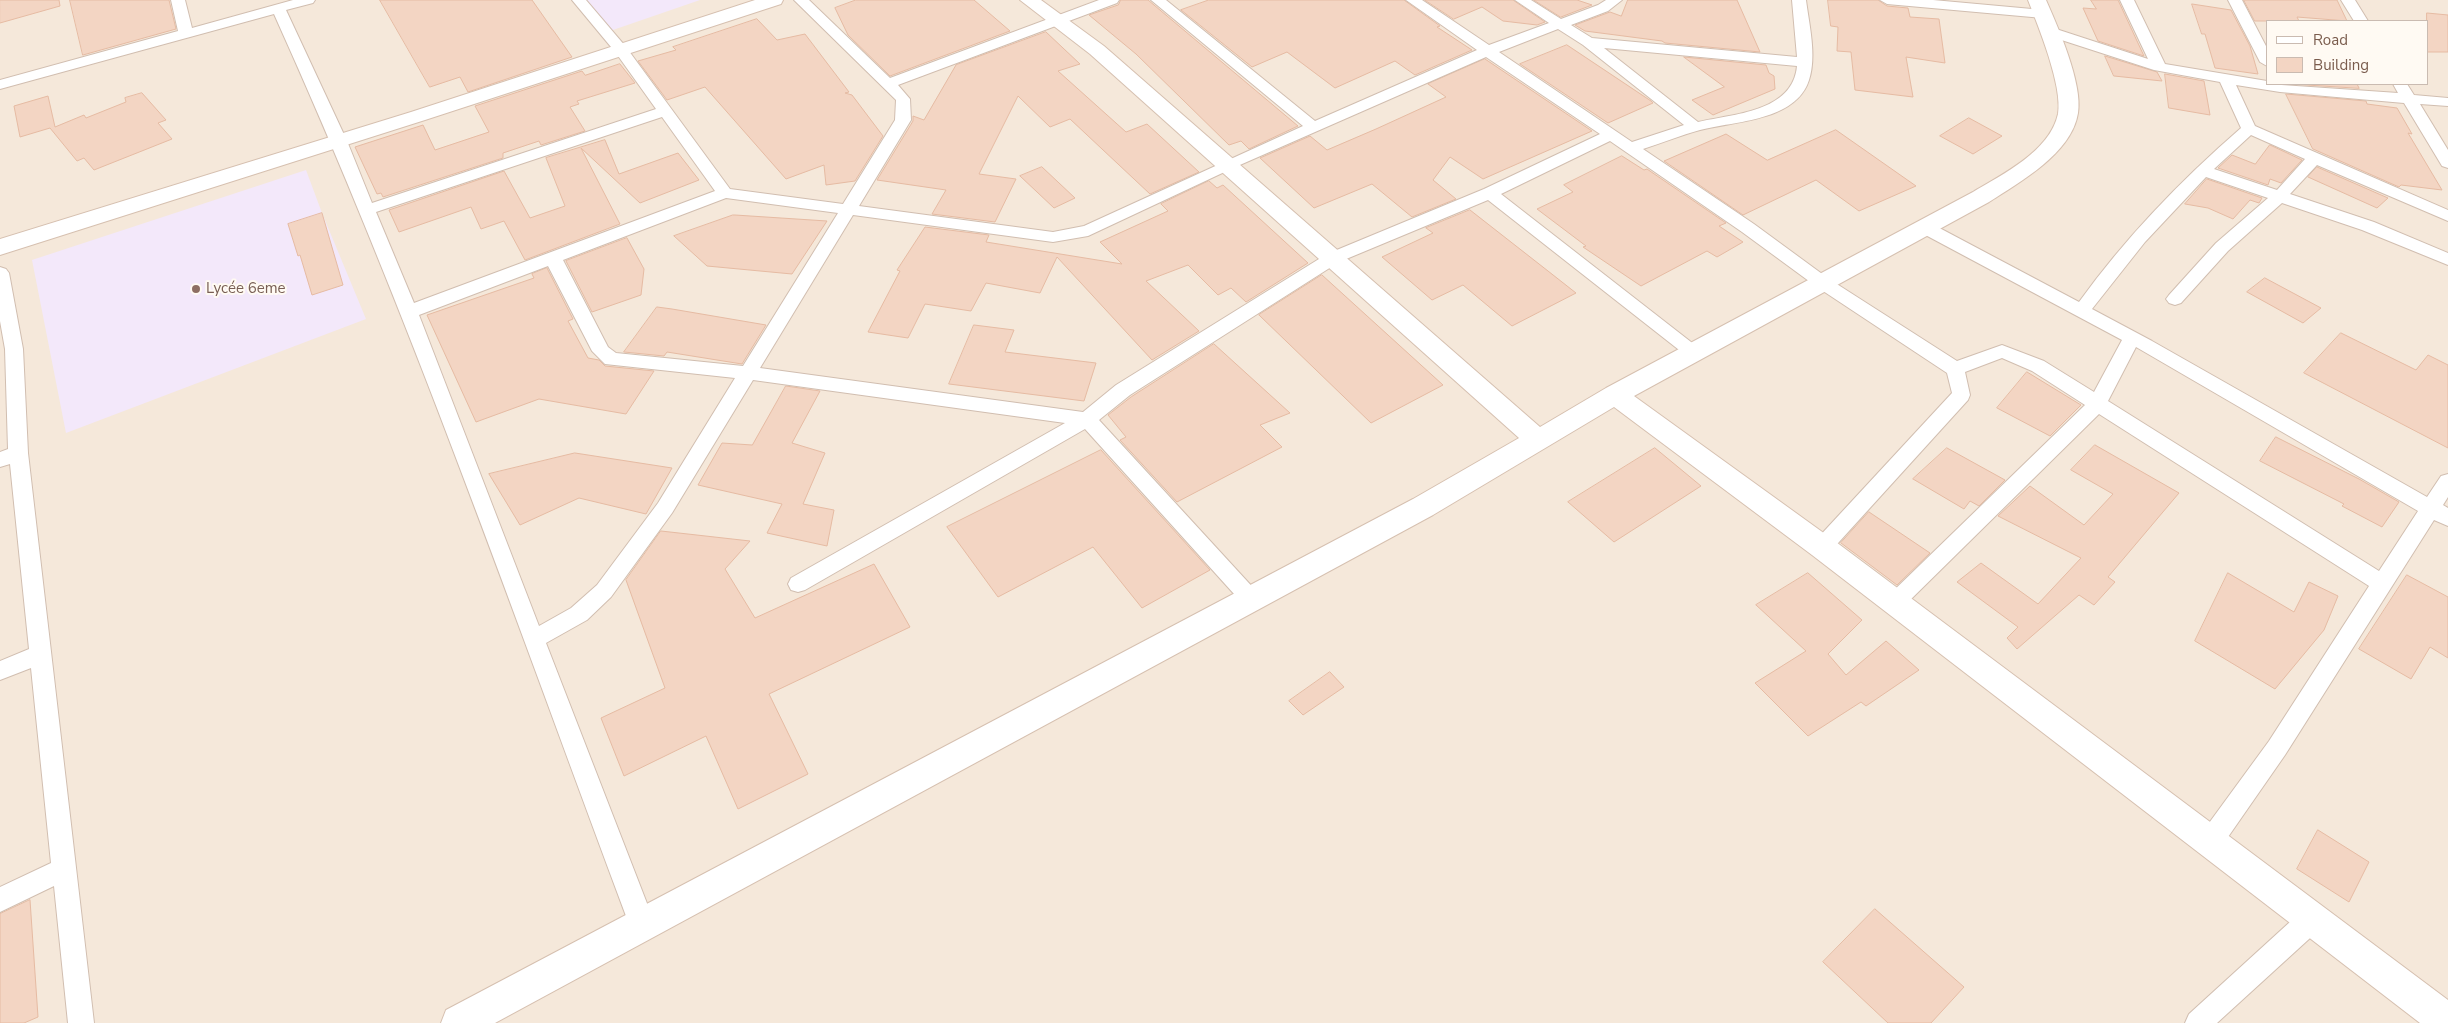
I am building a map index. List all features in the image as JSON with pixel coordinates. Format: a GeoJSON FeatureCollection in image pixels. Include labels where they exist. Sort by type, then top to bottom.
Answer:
{"type":"FeatureCollection","features":[{"type":"Feature","properties":{"kind":"street"},"geometry":{"type":"LineString","coordinates":[[178,0],[186,34]]}},
{"type":"Feature","properties":{"kind":"street"},"geometry":{"type":"LineString","coordinates":[[0,85],[308,0]]}},
{"type":"Feature","properties":{"kind":"street"},"geometry":{"type":"LineString","coordinates":[[579,0],[621,50],[725,193]]}},
{"type":"Feature","properties":{"kind":"street"},"geometry":{"type":"LineString","coordinates":[[0,247],[340,141],[774,0]]}},
{"type":"Feature","properties":{"kind":"street"},"geometry":{"type":"LineString","coordinates":[[534,639],[579,614],[604,591],[665,508],[846,210],[903,120],[903,99],[800,0]]}},
{"type":"Feature","properties":{"kind":"street"},"geometry":{"type":"LineString","coordinates":[[1029,0],[1097,50],[1538,440]]}},
{"type":"Feature","properties":{"kind":"street"},"geometry":{"type":"LineString","coordinates":[[888,84],[1112,0]]}},
{"type":"Feature","properties":{"kind":"street"},"geometry":{"type":"LineString","coordinates":[[1158,0],[1314,127]]}},
{"type":"Feature","properties":{"kind":"street"},"geometry":{"type":"LineString","coordinates":[[1413,0],[1748,228],[1823,283],[1955,369],[1960,382],[1961,395],[1822,547]]}},
{"type":"Feature","properties":{"kind":"street"},"geometry":{"type":"LineString","coordinates":[[1522,0],[1588,42],[1695,127]]}},
{"type":"Feature","properties":{"kind":"street"},"geometry":{"type":"LineString","coordinates":[[409,312],[725,193],[1053,237],[1088,231],[1227,165],[1487,51],[1603,8],[1615,0]]}},
{"type":"Feature","properties":{"kind":"street"},"geometry":{"type":"LineString","coordinates":[[1629,148],[1695,127],[1730,120],[1777,105],[1796,93],[1802,79],[1803,62],[1799,0]]}},
{"type":"Feature","properties":{"kind":"street"},"geometry":{"type":"LineString","coordinates":[[1886,0],[2043,15],[2159,67],[2266,84]]}},
{"type":"Feature","properties":{"kind":"street"},"geometry":{"type":"LineString","coordinates":[[2127,0],[2159,67]]}},
{"type":"Feature","properties":{"kind":"street"},"geometry":{"type":"LineString","coordinates":[[2235,0],[2266,60]]}},
{"type":"Feature","properties":{"kind":"street"},"geometry":{"type":"LineString","coordinates":[[2348,0],[2361,20]]}},
{"type":"Feature","properties":{"kind":"street"},"geometry":{"type":"LineString","coordinates":[[278,8],[340,141],[409,312],[642,924]]}},
{"type":"Feature","properties":{"kind":"street"},"geometry":{"type":"LineString","coordinates":[[459,1023],[1423,507],[1615,394],[1823,283],[2019,173],[2043,154],[2060,132],[2068,113],[2067,91],[2043,15]]}},
{"type":"Feature","properties":{"kind":"street"},"geometry":{"type":"LineString","coordinates":[[1588,42],[1803,62]]}},
{"type":"Feature","properties":{"kind":"street"},"geometry":{"type":"LineString","coordinates":[[2226,79],[2249,129],[2448,216]]}},
{"type":"Feature","properties":{"kind":"street"},"geometry":{"type":"LineString","coordinates":[[2401,85],[2448,163]]}},
{"type":"Feature","properties":{"kind":"street"},"geometry":{"type":"LineString","coordinates":[[2279,86],[2410,100],[2448,102]]}},
{"type":"Feature","properties":{"kind":"street"},"geometry":{"type":"LineString","coordinates":[[367,210],[665,111]]}},
{"type":"Feature","properties":{"kind":"street"},"geometry":{"type":"LineString","coordinates":[[2081,311],[2111,268],[2202,170],[2249,129]]}},
{"type":"Feature","properties":{"kind":"street"},"geometry":{"type":"LineString","coordinates":[[798,584],[1087,419],[1123,390],[1333,258],[1490,193],[1611,135]]}},
{"type":"Feature","properties":{"kind":"street"},"geometry":{"type":"LineString","coordinates":[[2175,299],[2222,247],[2280,196],[2315,158]]}},
{"type":"Feature","properties":{"kind":"street"},"geometry":{"type":"LineString","coordinates":[[2202,170],[2368,226],[2448,259]]}},
{"type":"Feature","properties":{"kind":"street"},"geometry":{"type":"LineString","coordinates":[[1490,193],[1694,353]]}},
{"type":"Feature","properties":{"kind":"street"},"geometry":{"type":"LineString","coordinates":[[1924,227],[2132,338],[2439,513]]}},
{"type":"Feature","properties":{"kind":"street"},"geometry":{"type":"LineString","coordinates":[[553,258],[601,351],[611,359],[748,373],[1087,419],[1251,599]]}},
{"type":"Feature","properties":{"kind":"street"},"geometry":{"type":"LineString","coordinates":[[0,273],[7,351],[9,456],[40,654],[80,1023]]}},
{"type":"Feature","properties":{"kind":"street"},"geometry":{"type":"LineString","coordinates":[[1896,602],[2096,404],[2132,338]]}},
{"type":"Feature","properties":{"kind":"street"},"geometry":{"type":"LineString","coordinates":[[1955,369],[2002,351],[2038,366],[2381,583]]}},
{"type":"Feature","properties":{"kind":"street"},"geometry":{"type":"LineString","coordinates":[[1615,394],[1896,602],[2311,920],[2448,1022]]}},
{"type":"Feature","properties":{"kind":"street"},"geometry":{"type":"LineString","coordinates":[[2210,842],[2277,748],[2381,583],[2439,513],[2448,481]]}},
{"type":"Feature","properties":{"kind":"street"},"geometry":{"type":"LineString","coordinates":[[0,671],[40,654]]}},
{"type":"Feature","properties":{"kind":"street"},"geometry":{"type":"LineString","coordinates":[[0,900],[64,869]]}},
{"type":"Feature","properties":{"kind":"street"},"geometry":{"type":"LineString","coordinates":[[2198,1023],[2311,920]]}},
{"type":"Feature","properties":{"kind":"shaded area"},"geometry":{"type":"Polygon","coordinates":[[[0,0],[2448,0],[2448,1023],[0,1023],[0,0]]]}},
{"type":"Feature","properties":{"kind":"shaded area"},"geometry":{"type":"Polygon","coordinates":[[[584,0],[700,0],[610,31],[584,0]]]}},
{"type":"Feature","properties":{"kind":"shaded area","name":"Lycée 6eme"},"geometry":{"type":"Polygon","coordinates":[[[306,170],[366,319],[66,433],[32,260],[306,170]]]}},
{"type":"Feature","properties":{"kind":"building"},"geometry":{"type":"Polygon","coordinates":[[[0,0],[59,0],[60,6],[0,23],[0,0]]]}},
{"type":"Feature","properties":{"kind":"building"},"geometry":{"type":"Polygon","coordinates":[[[70,0],[169,0],[176,29],[83,55],[70,0]]]}},
{"type":"Feature","properties":{"kind":"building"},"geometry":{"type":"Polygon","coordinates":[[[380,0],[532,0],[572,57],[468,92],[460,77],[430,87],[380,0]]]}},
{"type":"Feature","properties":{"kind":"building"},"geometry":{"type":"Polygon","coordinates":[[[856,0],[974,0],[1010,31],[890,76],[848,35],[835,8],[856,0]]]}},
{"type":"Feature","properties":{"kind":"building"},"geometry":{"type":"Polygon","coordinates":[[[1121,0],[1148,0],[1298,126],[1249,149],[1241,141],[1229,145],[1136,54],[1089,15],[1118,5],[1121,0]]]}},
{"type":"Feature","properties":{"kind":"building"},"geometry":{"type":"Polygon","coordinates":[[[1209,0],[1404,0],[1440,26],[1437,27],[1472,50],[1415,75],[1395,61],[1335,88],[1287,52],[1252,67],[1181,10],[1209,0]]]}},
{"type":"Feature","properties":{"kind":"building"},"geometry":{"type":"Polygon","coordinates":[[[1425,0],[1513,0],[1545,22],[1537,25],[1503,21],[1482,7],[1454,19],[1425,0]]]}},
{"type":"Feature","properties":{"kind":"building"},"geometry":{"type":"Polygon","coordinates":[[[1534,0],[1577,0],[1592,5],[1561,17],[1534,0]]]}},
{"type":"Feature","properties":{"kind":"building"},"geometry":{"type":"Polygon","coordinates":[[[1628,0],[1737,0],[1760,52],[1665,43],[1662,41],[1585,31],[1575,25],[1610,12],[1621,16],[1628,0]]]}},
{"type":"Feature","properties":{"kind":"building"},"geometry":{"type":"Polygon","coordinates":[[[1828,0],[1878,0],[1887,6],[1908,8],[1910,17],[1939,19],[1945,63],[1906,57],[1913,97],[1855,90],[1851,52],[1837,51],[1838,27],[1831,26],[1828,0]]]}},
{"type":"Feature","properties":{"kind":"building"},"geometry":{"type":"Polygon","coordinates":[[[2091,0],[2118,0],[2144,56],[2098,41],[2083,8],[2096,9],[2091,0]]]}},
{"type":"Feature","properties":{"kind":"building"},"geometry":{"type":"Polygon","coordinates":[[[2244,0],[2337,0],[2347,20],[2297,17],[2298,20],[2255,21],[2244,0]]]}},
{"type":"Feature","properties":{"kind":"building"},"geometry":{"type":"Polygon","coordinates":[[[2192,4],[2231,10],[2250,46],[2258,74],[2215,68],[2205,34],[2202,34],[2192,4]]]}},
{"type":"Feature","properties":{"kind":"building"},"geometry":{"type":"Polygon","coordinates":[[[2427,13],[2448,15],[2448,52],[2428,52],[2427,13]]]}},
{"type":"Feature","properties":{"kind":"building"},"geometry":{"type":"Polygon","coordinates":[[[757,19],[777,40],[805,34],[849,92],[845,93],[852,95],[883,136],[855,181],[826,185],[824,165],[786,179],[705,87],[667,100],[638,61],[676,50],[673,47],[757,19]]]}},
{"type":"Feature","properties":{"kind":"building"},"geometry":{"type":"Polygon","coordinates":[[[1046,32],[1080,64],[1058,71],[1126,132],[1147,124],[1199,172],[1150,194],[1070,119],[1050,127],[1018,96],[979,174],[1016,179],[995,222],[932,214],[946,190],[877,180],[913,121],[913,116],[924,120],[956,65],[1046,32]]]}},
{"type":"Feature","properties":{"kind":"building"},"geometry":{"type":"Polygon","coordinates":[[[1567,45],[1653,103],[1608,123],[1520,64],[1567,45]]]}},
{"type":"Feature","properties":{"kind":"building"},"geometry":{"type":"Polygon","coordinates":[[[2105,56],[2157,72],[2162,81],[2114,76],[2105,56]]]}},
{"type":"Feature","properties":{"kind":"building"},"geometry":{"type":"Polygon","coordinates":[[[1684,57],[1766,65],[1769,73],[1774,76],[1775,89],[1713,115],[1692,100],[1724,87],[1684,57]]]}},
{"type":"Feature","properties":{"kind":"building"},"geometry":{"type":"Polygon","coordinates":[[[1485,59],[1592,131],[1483,179],[1450,157],[1433,180],[1456,199],[1412,217],[1372,184],[1314,208],[1260,158],[1310,136],[1327,150],[1376,129],[1446,97],[1428,84],[1485,59]]]}},
{"type":"Feature","properties":{"kind":"building"},"geometry":{"type":"Polygon","coordinates":[[[620,64],[635,83],[577,101],[579,104],[570,107],[585,131],[541,145],[539,141],[503,153],[503,158],[383,197],[381,193],[377,194],[355,147],[423,125],[435,150],[489,132],[475,106],[582,71],[585,75],[620,64]]]}},
{"type":"Feature","properties":{"kind":"building"},"geometry":{"type":"Polygon","coordinates":[[[2165,74],[2204,81],[2210,115],[2169,108],[2165,74]]]}},
{"type":"Feature","properties":{"kind":"building"},"geometry":{"type":"Polygon","coordinates":[[[2308,85],[2358,85],[2359,88],[2308,85]]]}},
{"type":"Feature","properties":{"kind":"building"},"geometry":{"type":"Polygon","coordinates":[[[142,93],[166,120],[158,123],[172,139],[94,170],[84,158],[77,161],[50,128],[20,137],[14,106],[48,96],[55,127],[84,115],[86,118],[126,102],[125,98],[142,93]]]}},
{"type":"Feature","properties":{"kind":"building"},"geometry":{"type":"Polygon","coordinates":[[[2286,94],[2366,101],[2367,104],[2397,108],[2412,134],[2408,133],[2442,190],[2401,185],[2399,187],[2313,149],[2286,94]]]}},
{"type":"Feature","properties":{"kind":"building"},"geometry":{"type":"Polygon","coordinates":[[[1969,118],[2002,136],[1973,154],[1940,136],[1969,118]]]}},
{"type":"Feature","properties":{"kind":"building"},"geometry":{"type":"Polygon","coordinates":[[[1836,130],[1916,186],[1859,211],[1816,180],[1743,215],[1664,161],[1726,134],[1767,160],[1836,130]]]}},
{"type":"Feature","properties":{"kind":"building"},"geometry":{"type":"Polygon","coordinates":[[[605,140],[619,174],[678,153],[699,180],[640,203],[581,148],[620,224],[525,260],[504,221],[481,229],[471,207],[399,232],[389,210],[504,171],[530,218],[565,206],[546,158],[605,140]]]}},
{"type":"Feature","properties":{"kind":"building"},"geometry":{"type":"Polygon","coordinates":[[[2270,145],[2302,160],[2281,183],[2270,179],[2268,185],[2218,168],[2232,155],[2255,164],[2270,145]]]}},
{"type":"Feature","properties":{"kind":"building"},"geometry":{"type":"Polygon","coordinates":[[[1622,156],[1644,170],[1647,169],[1726,223],[1719,226],[1743,242],[1717,257],[1707,251],[1641,286],[1583,247],[1586,246],[1537,209],[1573,192],[1564,185],[1622,156]]]}},
{"type":"Feature","properties":{"kind":"building"},"geometry":{"type":"Polygon","coordinates":[[[1042,167],[1075,198],[1054,208],[1020,176],[1042,167]]]}},
{"type":"Feature","properties":{"kind":"building"},"geometry":{"type":"Polygon","coordinates":[[[2317,167],[2388,198],[2377,208],[2308,177],[2317,167]]]}},
{"type":"Feature","properties":{"kind":"building"},"geometry":{"type":"Polygon","coordinates":[[[2207,179],[2262,198],[2259,203],[2250,200],[2233,219],[2208,208],[2185,204],[2207,179]]]}},
{"type":"Feature","properties":{"kind":"building"},"geometry":{"type":"Polygon","coordinates":[[[1209,181],[1217,188],[1223,185],[1308,263],[1246,302],[1231,288],[1218,295],[1188,265],[1146,281],[1199,331],[1152,360],[1057,257],[1040,293],[986,283],[971,311],[925,304],[908,338],[868,332],[900,271],[897,270],[925,227],[989,235],[986,242],[1122,264],[1100,242],[1168,211],[1161,204],[1209,181]]]}},
{"type":"Feature","properties":{"kind":"building"},"geometry":{"type":"Polygon","coordinates":[[[1470,210],[1576,293],[1512,326],[1463,285],[1432,300],[1382,257],[1433,233],[1426,228],[1470,210]]]}},
{"type":"Feature","properties":{"kind":"building"},"geometry":{"type":"Polygon","coordinates":[[[322,213],[343,285],[312,295],[288,224],[322,213]]]}},
{"type":"Feature","properties":{"kind":"building"},"geometry":{"type":"Polygon","coordinates":[[[733,215],[827,221],[792,274],[707,266],[674,236],[733,215]]]}},
{"type":"Feature","properties":{"kind":"building"},"geometry":{"type":"Polygon","coordinates":[[[627,238],[644,269],[641,295],[592,312],[566,261],[627,238]]]}},
{"type":"Feature","properties":{"kind":"building"},"geometry":{"type":"Polygon","coordinates":[[[547,268],[573,319],[568,321],[588,358],[599,360],[605,366],[654,371],[626,414],[539,399],[476,422],[427,315],[534,278],[532,274],[547,268]]]}},
{"type":"Feature","properties":{"kind":"building"},"geometry":{"type":"Polygon","coordinates":[[[1322,275],[1443,385],[1371,423],[1259,315],[1322,275]]]}},
{"type":"Feature","properties":{"kind":"building"},"geometry":{"type":"Polygon","coordinates":[[[2265,278],[2321,308],[2303,323],[2247,292],[2265,278]]]}},
{"type":"Feature","properties":{"kind":"building"},"geometry":{"type":"Polygon","coordinates":[[[657,307],[766,325],[742,364],[667,352],[664,356],[624,352],[657,307]]]}},
{"type":"Feature","properties":{"kind":"building"},"geometry":{"type":"Polygon","coordinates":[[[974,325],[1014,330],[1005,352],[1096,363],[1084,401],[949,384],[974,325]]]}},
{"type":"Feature","properties":{"kind":"building"},"geometry":{"type":"Polygon","coordinates":[[[2341,333],[2416,370],[2428,355],[2448,365],[2448,448],[2304,373],[2341,333]]]}},
{"type":"Feature","properties":{"kind":"building"},"geometry":{"type":"Polygon","coordinates":[[[1214,344],[1290,413],[1260,425],[1282,447],[1177,502],[1120,440],[1126,437],[1108,415],[1131,397],[1214,344]]]}},
{"type":"Feature","properties":{"kind":"building"},"geometry":{"type":"Polygon","coordinates":[[[2027,372],[2081,405],[2050,436],[1997,408],[2027,372]]]}},
{"type":"Feature","properties":{"kind":"building"},"geometry":{"type":"Polygon","coordinates":[[[786,386],[820,391],[792,443],[825,453],[803,504],[834,510],[827,546],[767,533],[782,504],[698,485],[722,443],[752,445],[786,386]]]}},
{"type":"Feature","properties":{"kind":"building"},"geometry":{"type":"Polygon","coordinates":[[[2276,437],[2359,479],[2399,502],[2382,527],[2342,506],[2344,504],[2260,461],[2276,437]]]}},
{"type":"Feature","properties":{"kind":"building"},"geometry":{"type":"Polygon","coordinates":[[[2095,445],[2179,493],[2108,577],[2115,582],[2094,605],[2079,595],[2017,649],[2007,638],[2018,627],[1957,582],[1981,563],[2038,604],[2081,558],[1998,516],[2030,486],[2084,525],[2113,494],[2071,470],[2095,445]]]}},
{"type":"Feature","properties":{"kind":"building"},"geometry":{"type":"Polygon","coordinates":[[[1655,448],[1701,486],[1614,542],[1568,502],[1655,448]]]}},
{"type":"Feature","properties":{"kind":"building"},"geometry":{"type":"Polygon","coordinates":[[[1947,448],[2005,480],[1979,506],[1970,501],[1964,509],[1913,479],[1947,448]]]}},
{"type":"Feature","properties":{"kind":"building"},"geometry":{"type":"Polygon","coordinates":[[[1101,450],[1210,570],[1142,608],[1093,547],[998,597],[947,527],[1101,450]]]}},
{"type":"Feature","properties":{"kind":"building"},"geometry":{"type":"Polygon","coordinates":[[[575,453],[672,468],[646,514],[579,498],[520,525],[489,474],[575,453]]]}},
{"type":"Feature","properties":{"kind":"building"},"geometry":{"type":"Polygon","coordinates":[[[1869,512],[1930,553],[1897,585],[1841,543],[1869,512]]]}},
{"type":"Feature","properties":{"kind":"building"},"geometry":{"type":"Polygon","coordinates":[[[661,531],[750,541],[725,569],[755,618],[874,564],[910,627],[769,694],[808,774],[738,809],[706,736],[624,776],[601,718],[665,688],[626,580],[661,531]]]}},
{"type":"Feature","properties":{"kind":"building"},"geometry":{"type":"Polygon","coordinates":[[[1808,573],[1862,620],[1828,654],[1846,675],[1886,641],[1919,670],[1866,706],[1861,702],[1808,736],[1755,683],[1806,651],[1756,605],[1808,573]]]}},
{"type":"Feature","properties":{"kind":"building"},"geometry":{"type":"Polygon","coordinates":[[[2228,573],[2294,612],[2309,582],[2338,596],[2324,630],[2275,689],[2195,641],[2228,573]]]}},
{"type":"Feature","properties":{"kind":"building"},"geometry":{"type":"Polygon","coordinates":[[[2407,575],[2448,597],[2448,658],[2430,647],[2411,679],[2359,649],[2407,575]]]}},
{"type":"Feature","properties":{"kind":"building"},"geometry":{"type":"Polygon","coordinates":[[[1330,672],[1344,687],[1303,715],[1289,701],[1330,672]]]}},
{"type":"Feature","properties":{"kind":"building"},"geometry":{"type":"Polygon","coordinates":[[[2318,830],[2369,862],[2349,902],[2297,869],[2318,830]]]}},
{"type":"Feature","properties":{"kind":"building"},"geometry":{"type":"Polygon","coordinates":[[[30,900],[38,1017],[24,1023],[0,1023],[0,914],[30,900]]]}},
{"type":"Feature","properties":{"kind":"building"},"geometry":{"type":"Polygon","coordinates":[[[1875,909],[1964,987],[1931,1023],[1888,1023],[1823,962],[1875,909]]]}},
{"type":"Feature","properties":{"kind":"place","name":"Lycée 6eme"},"geometry":{"type":"Point","coordinates":[196,289]}}]}
